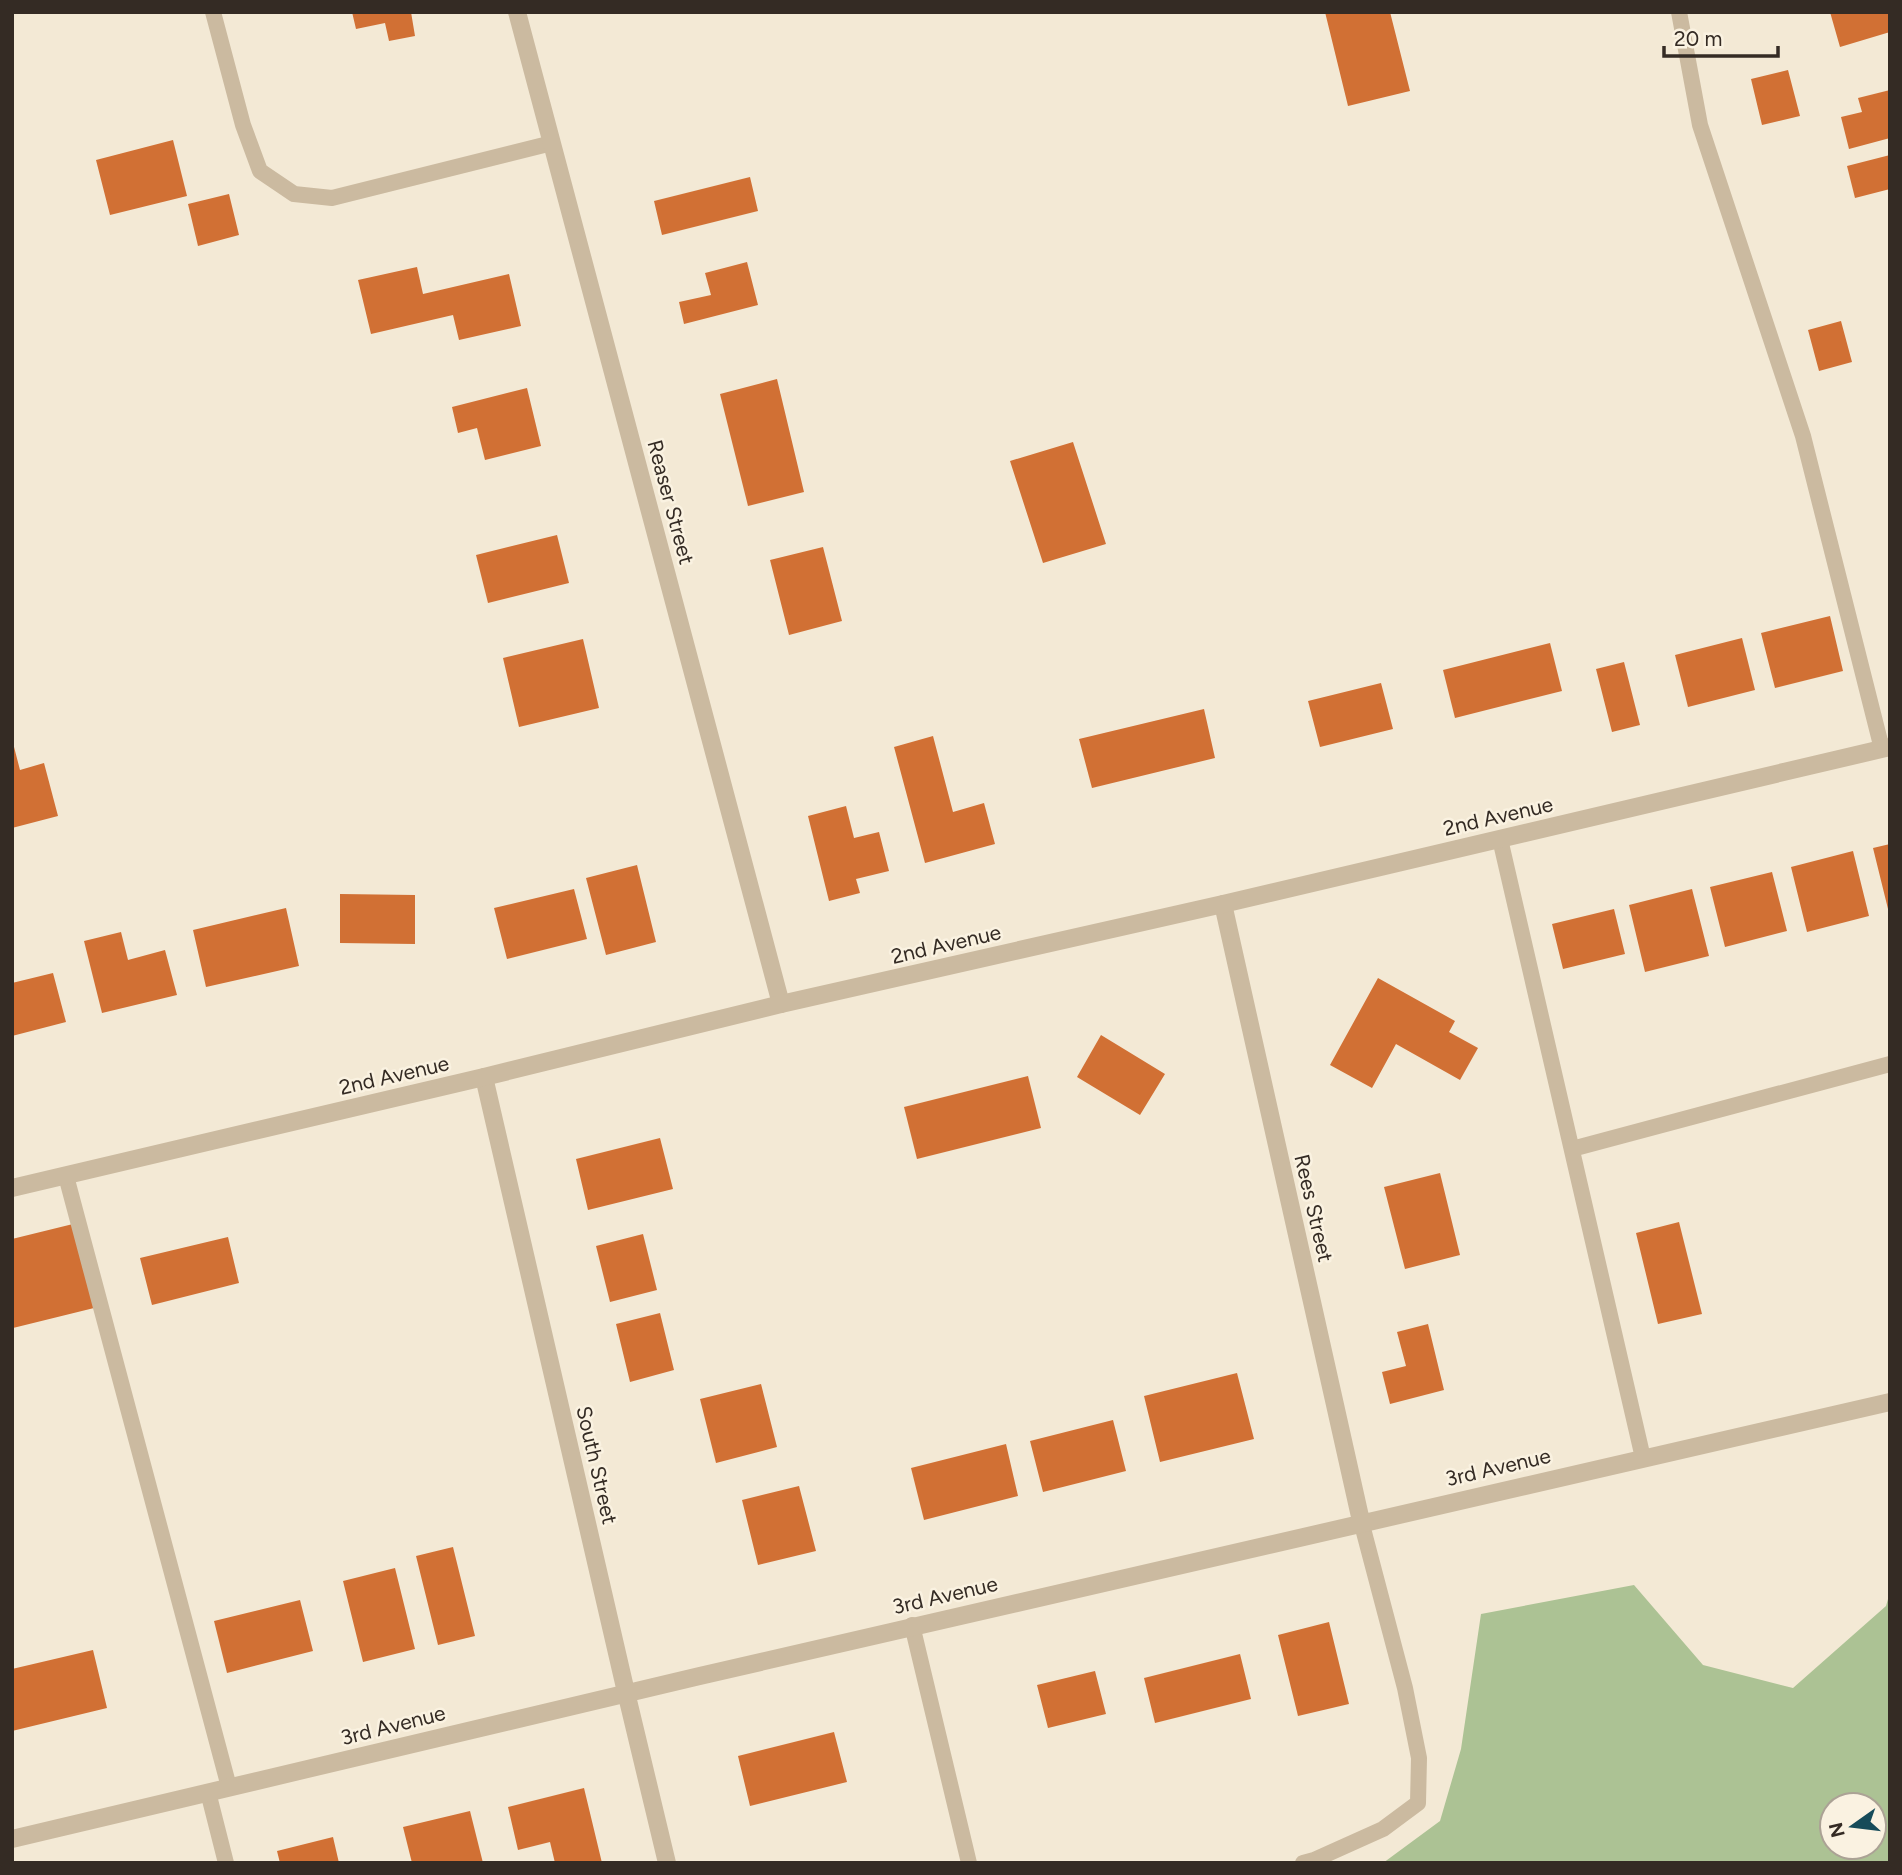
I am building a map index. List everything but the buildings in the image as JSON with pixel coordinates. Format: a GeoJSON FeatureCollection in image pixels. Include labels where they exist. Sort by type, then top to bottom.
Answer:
{"type":"FeatureCollection","features":[{"type":"Feature","properties":{"kind":"street","name":"Reaser Street"},"geometry":{"type":"LineString","coordinates":[[517,12],[781,1004]]}},
{"type":"Feature","properties":{"kind":"street","name":"2nd Avenue"},"geometry":{"type":"LineString","coordinates":[[12,1188],[781,1004],[1223,904],[1886,748]]}},
{"type":"Feature","properties":{"kind":"street","name":"Rees Street"},"geometry":{"type":"LineString","coordinates":[[1223,904],[1361,1521]]}},
{"type":"Feature","properties":{"kind":"street","name":"South Street"},"geometry":{"type":"LineString","coordinates":[[484,1077],[667,1863]]}},
{"type":"Feature","properties":{"kind":"street","name":"3rd Avenue"},"geometry":{"type":"LineString","coordinates":[[12,1839],[626,1692],[1361,1521],[1890,1402]]}},
{"type":"Feature","properties":{"kind":"lane"},"geometry":{"type":"LineString","coordinates":[[212,12],[243,125],[260,171],[294,194],[332,198],[552,143]]}},
{"type":"Feature","properties":{"kind":"lane"},"geometry":{"type":"LineString","coordinates":[[1679,12],[1700,125],[1803,436],[1886,748]]}},
{"type":"Feature","properties":{"kind":"lane"},"geometry":{"type":"LineString","coordinates":[[1500,839],[1643,1458]]}},
{"type":"Feature","properties":{"kind":"lane"},"geometry":{"type":"LineString","coordinates":[[1572,1149],[1890,1064]]}},
{"type":"Feature","properties":{"kind":"lane"},"geometry":{"type":"LineString","coordinates":[[66,1175],[229,1787]]}},
{"type":"Feature","properties":{"kind":"lane"},"geometry":{"type":"LineString","coordinates":[[1303,1863],[1383,1829],[1418,1803],[1419,1758],[1405,1688],[1361,1521]]}},
{"type":"Feature","properties":{"kind":"lane"},"geometry":{"type":"LineString","coordinates":[[912,1626],[969,1863]]}},
{"type":"Feature","properties":{"kind":"lane"},"geometry":{"type":"LineString","coordinates":[[208,1792],[226,1863]]}},
{"type":"Feature","properties":{"kind":"green space"},"geometry":{"type":"Polygon","coordinates":[[[1634,1585],[1703,1665],[1793,1688],[1886,1606],[1890,1592],[1890,1863],[1383,1863],[1440,1821],[1461,1749],[1481,1614],[1634,1585]]]}}]}
